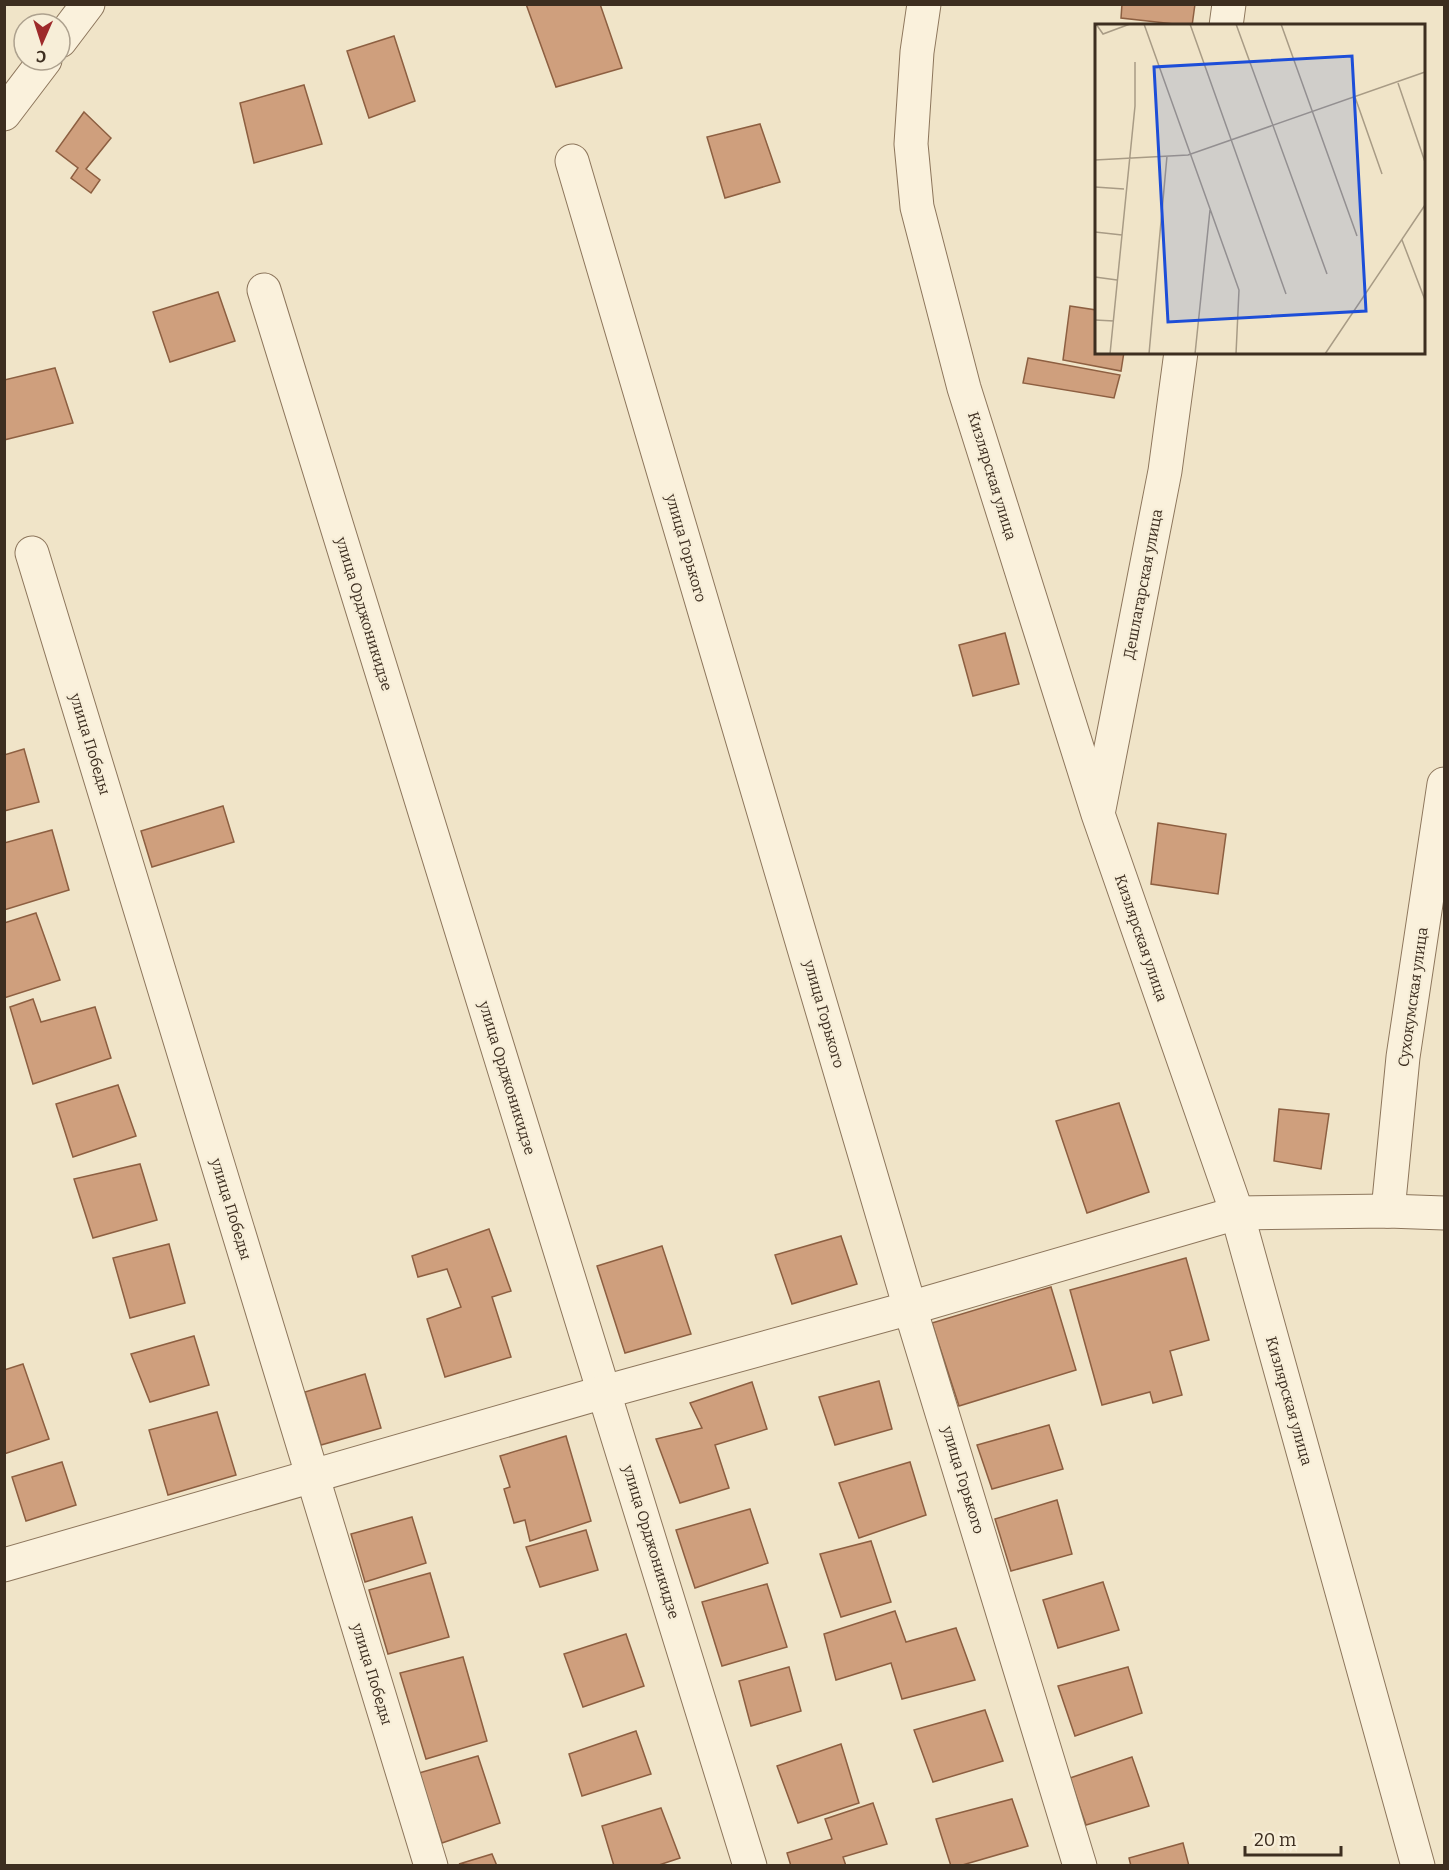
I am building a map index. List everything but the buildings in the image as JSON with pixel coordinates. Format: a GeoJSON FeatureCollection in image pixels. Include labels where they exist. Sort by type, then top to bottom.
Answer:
{"type":"FeatureCollection","features":[{"type":"Feature","properties":{"kind":"street"},"geometry":{"type":"LineString","coordinates":[[72,25],[88,4]]}},
{"type":"Feature","properties":{"kind":"street","name":"Кизлярская улица"},"geometry":{"type":"LineString","coordinates":[[924,4],[917,52],[911,144],[917,207],[964,388],[1098,814],[1237,1213],[1418,1866]]}},
{"type":"Feature","properties":{"kind":"street"},"geometry":{"type":"LineString","coordinates":[[1226,24],[1229,4]]}},
{"type":"Feature","properties":{"kind":"street"},"geometry":{"type":"LineString","coordinates":[[4,114],[36,72]]}},
{"type":"Feature","properties":{"kind":"street","name":"улица Горького"},"geometry":{"type":"LineString","coordinates":[[572,161],[910,1308],[1080,1866]]}},
{"type":"Feature","properties":{"kind":"street","name":"улица Орджоникидзе"},"geometry":{"type":"LineString","coordinates":[[264,290],[750,1866]]}},
{"type":"Feature","properties":{"kind":"street","name":"Дешлагарская улица"},"geometry":{"type":"LineString","coordinates":[[1098,814],[1165,471],[1181,354]]}},
{"type":"Feature","properties":{"kind":"street","name":"улица Победы"},"geometry":{"type":"LineString","coordinates":[[32,553],[431,1866]]}},
{"type":"Feature","properties":{"kind":"street","name":"Сухокумская улица"},"geometry":{"type":"LineString","coordinates":[[1388,1211],[1403,1057],[1444,784]]}},
{"type":"Feature","properties":{"kind":"street"},"geometry":{"type":"LineString","coordinates":[[4,1565],[1237,1213],[1388,1211],[1444,1213]]}}]}
